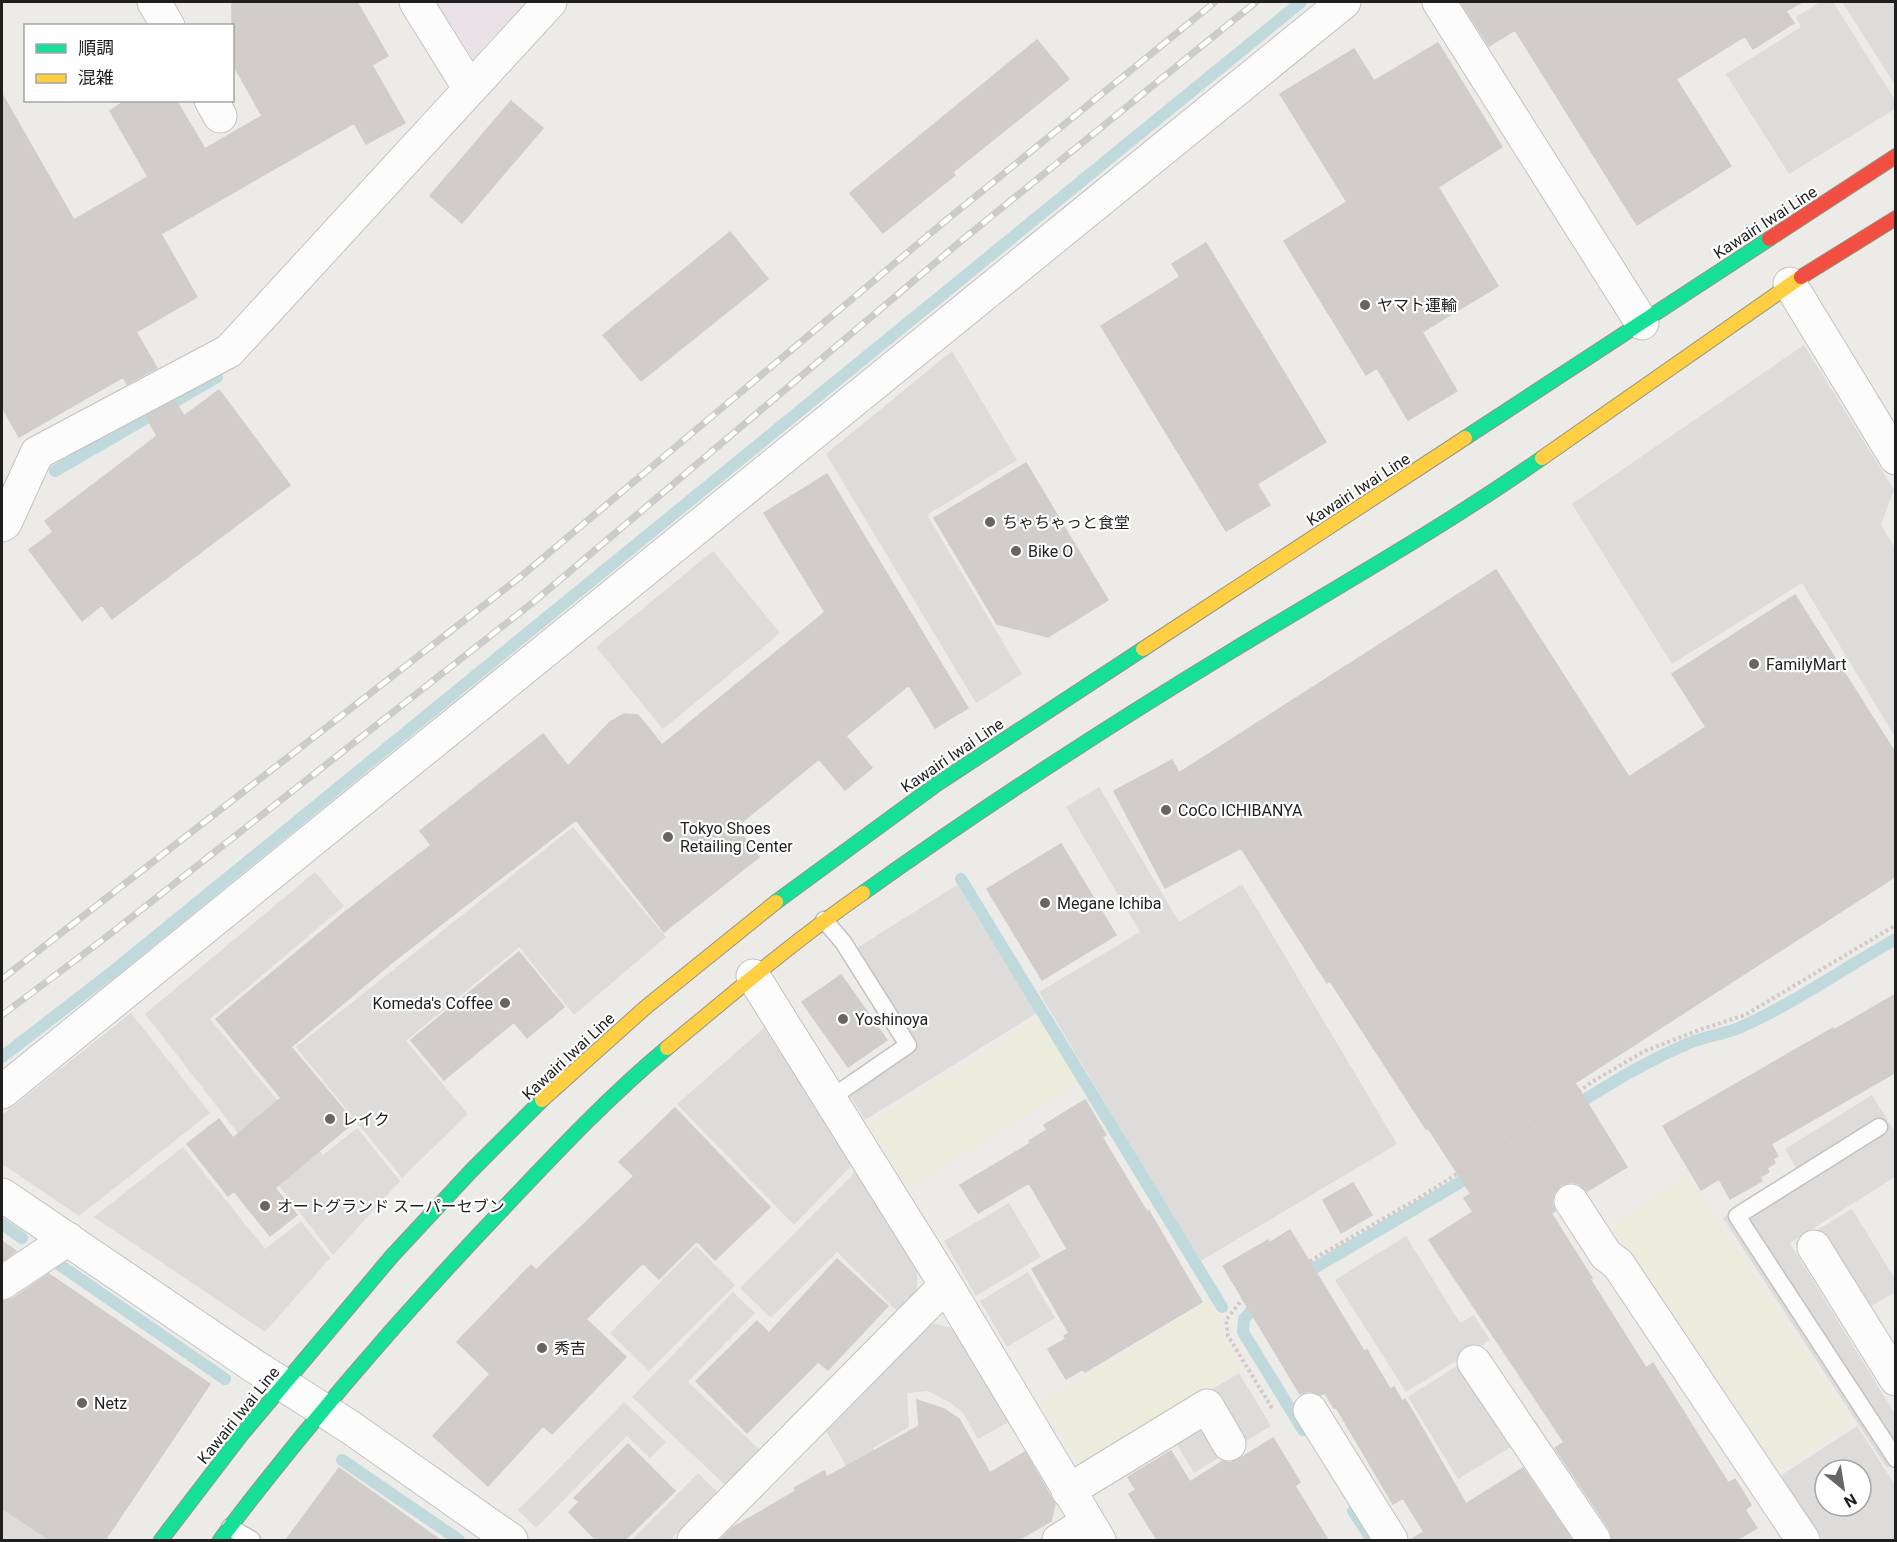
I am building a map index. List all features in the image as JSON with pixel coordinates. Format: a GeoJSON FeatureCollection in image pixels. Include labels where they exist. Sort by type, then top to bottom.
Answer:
{"type":"FeatureCollection","features":[{"type":"Feature","properties":{"kind":"main road","name":"Kawairi Iwai Line"},"geometry":{"type":"LineString","coordinates":[[161,1540],[189,1501],[284,1384],[391,1258],[555,1088],[633,1019],[795,888],[937,784],[1896,156]]}},
{"type":"Feature","properties":{"kind":"main road"},"geometry":{"type":"LineString","coordinates":[[225,1534],[275,1467],[432,1283],[578,1132],[660,1054],[824,920],[964,820],[1229,653],[1496,490],[1790,284],[1896,218]]}},
{"type":"Feature","properties":{"kind":"street"},"geometry":{"type":"LineString","coordinates":[[154,2],[167,24]]}},
{"type":"Feature","properties":{"kind":"street"},"geometry":{"type":"LineString","coordinates":[[416,2],[470,88]]}},
{"type":"Feature","properties":{"kind":"street"},"geometry":{"type":"LineString","coordinates":[[2,525],[5,523],[37,453],[229,351],[550,2]]}},
{"type":"Feature","properties":{"kind":"street"},"geometry":{"type":"LineString","coordinates":[[2,1092],[1344,2]]}},
{"type":"Feature","properties":{"kind":"street"},"geometry":{"type":"LineString","coordinates":[[1439,2],[1642,323]]}},
{"type":"Feature","properties":{"kind":"street"},"geometry":{"type":"LineString","coordinates":[[1790,284],[1896,458]]}},
{"type":"Feature","properties":{"kind":"street"},"geometry":{"type":"LineString","coordinates":[[753,976],[946,1285],[1093,1532],[1059,1540]]}},
{"type":"Feature","properties":{"kind":"street"},"geometry":{"type":"LineString","coordinates":[[2,1195],[512,1540]]}},
{"type":"Feature","properties":{"kind":"street"},"geometry":{"type":"LineString","coordinates":[[1571,1201],[1606,1255],[1618,1264],[1803,1540]]}},
{"type":"Feature","properties":{"kind":"street"},"geometry":{"type":"LineString","coordinates":[[2,1283],[68,1239]]}},
{"type":"Feature","properties":{"kind":"street"},"geometry":{"type":"LineString","coordinates":[[1814,1247],[1885,1337],[1896,1379]]}},
{"type":"Feature","properties":{"kind":"street"},"geometry":{"type":"LineString","coordinates":[[694,1540],[946,1285]]}},
{"type":"Feature","properties":{"kind":"street"},"geometry":{"type":"LineString","coordinates":[[1474,1362],[1594,1540]]}},
{"type":"Feature","properties":{"kind":"street"},"geometry":{"type":"LineString","coordinates":[[1068,1491],[1207,1406],[1229,1444]]}},
{"type":"Feature","properties":{"kind":"street"},"geometry":{"type":"LineString","coordinates":[[1310,1410],[1391,1540]]}},
{"type":"Feature","properties":{"kind":"lane"},"geometry":{"type":"LineString","coordinates":[[824,920],[843,942],[908,1045],[831,1098]]}},
{"type":"Feature","properties":{"kind":"lane"},"geometry":{"type":"LineString","coordinates":[[1878,1127],[1737,1216],[1896,1459]]}},
{"type":"Feature","properties":{"kind":"lane"},"geometry":{"type":"LineString","coordinates":[[225,1534],[252,1540]]}},
{"type":"Feature","properties":{"kind":"path"},"geometry":{"type":"LineString","coordinates":[[1275,1412],[1228,1336],[1226,1320],[1241,1301],[1457,1174],[1595,1080],[1645,1051],[1700,1029],[1745,1015],[1896,925]]}},
{"type":"Feature","properties":{"kind":"shaded area"},"geometry":{"type":"Polygon","coordinates":[[[437,2],[528,2],[473,59],[437,2]]]}},
{"type":"Feature","properties":{"kind":"shaded area"},"geometry":{"type":"Polygon","coordinates":[[[1820,2],[1833,2],[1895,100],[1895,109],[1789,174],[1726,74],[1801,27],[1796,17],[1820,2]]]}},
{"type":"Feature","properties":{"kind":"shaded area"},"geometry":{"type":"Polygon","coordinates":[[[1842,2],[1895,2],[1895,85],[1842,2]]]}},
{"type":"Feature","properties":{"kind":"shaded area"},"geometry":{"type":"Polygon","coordinates":[[[1804,345],[1894,490],[1881,525],[1895,548],[1895,737],[1802,583],[1672,664],[1572,504],[1804,345]]]}},
{"type":"Feature","properties":{"kind":"shaded area"},"geometry":{"type":"Polygon","coordinates":[[[952,351],[1017,460],[927,515],[1022,674],[976,703],[826,454],[952,351]]]}},
{"type":"Feature","properties":{"kind":"shaded area"},"geometry":{"type":"Polygon","coordinates":[[[713,551],[780,633],[663,729],[596,647],[713,551]]]}},
{"type":"Feature","properties":{"kind":"shaded area"},"geometry":{"type":"Polygon","coordinates":[[[1099,787],[1179,922],[1242,884],[1397,1144],[1199,1262],[1039,992],[1140,932],[1066,807],[1099,787]]]}},
{"type":"Feature","properties":{"kind":"shaded area"},"geometry":{"type":"Polygon","coordinates":[[[573,827],[666,937],[574,1015],[519,947],[406,1041],[468,1114],[402,1178],[296,1047],[573,827]]]}},
{"type":"Feature","properties":{"kind":"shaded area"},"geometry":{"type":"Polygon","coordinates":[[[315,872],[344,906],[210,1019],[323,1155],[357,1128],[400,1181],[333,1255],[145,1014],[315,872]]]}},
{"type":"Feature","properties":{"kind":"shaded area"},"geometry":{"type":"Polygon","coordinates":[[[957,885],[1037,1013],[865,1120],[842,1083],[914,1037],[857,948],[957,885]]]}},
{"type":"Feature","properties":{"kind":"shaded area"},"geometry":{"type":"Polygon","coordinates":[[[131,1013],[210,1113],[79,1216],[2,1164],[2,1115],[131,1013]]]}},
{"type":"Feature","properties":{"kind":"shaded area"},"geometry":{"type":"Polygon","coordinates":[[[764,1028],[853,1164],[794,1225],[677,1104],[764,1028]]]}},
{"type":"Feature","properties":{"kind":"shaded area"},"geometry":{"type":"Polygon","coordinates":[[[1872,1095],[1895,1132],[1895,1177],[1790,1243],[1895,1414],[1895,1463],[1887,1468],[1723,1218],[1798,1171],[1785,1149],[1872,1095]]]}},
{"type":"Feature","properties":{"kind":"shaded area"},"geometry":{"type":"Polygon","coordinates":[[[183,1147],[265,1249],[301,1221],[330,1258],[265,1332],[94,1217],[183,1147]]]}},
{"type":"Feature","properties":{"kind":"shaded area"},"geometry":{"type":"Polygon","coordinates":[[[856,1171],[917,1269],[917,1294],[898,1312],[837,1252],[771,1318],[740,1288],[856,1171]]]}},
{"type":"Feature","properties":{"kind":"shaded area"},"geometry":{"type":"Polygon","coordinates":[[[1009,1203],[1041,1257],[976,1296],[944,1241],[1009,1203]]]}},
{"type":"Feature","properties":{"kind":"shaded area"},"geometry":{"type":"Polygon","coordinates":[[[1852,1209],[1895,1279],[1895,1292],[1844,1323],[1795,1243],[1852,1209]]]}},
{"type":"Feature","properties":{"kind":"shaded area"},"geometry":{"type":"Polygon","coordinates":[[[1406,1236],[1460,1323],[1474,1315],[1490,1340],[1406,1392],[1335,1280],[1406,1236]]]}},
{"type":"Feature","properties":{"kind":"shaded area"},"geometry":{"type":"Polygon","coordinates":[[[696,1246],[735,1285],[649,1371],[610,1333],[696,1246]]]}},
{"type":"Feature","properties":{"kind":"shaded area"},"geometry":{"type":"Polygon","coordinates":[[[1028,1272],[1055,1318],[1007,1347],[980,1301],[1028,1272]]]}},
{"type":"Feature","properties":{"kind":"shaded area"},"geometry":{"type":"Polygon","coordinates":[[[733,1292],[755,1313],[688,1382],[760,1450],[725,1485],[632,1397],[733,1292]]]}},
{"type":"Feature","properties":{"kind":"shaded area"},"geometry":{"type":"Polygon","coordinates":[[[931,1323],[957,1329],[1010,1421],[978,1439],[963,1413],[951,1403],[928,1391],[907,1393],[909,1427],[873,1448],[897,1490],[870,1507],[826,1431],[931,1323]]]}},
{"type":"Feature","properties":{"kind":"shaded area"},"geometry":{"type":"Polygon","coordinates":[[[1460,1364],[1511,1447],[1458,1479],[1408,1397],[1460,1364]]]}},
{"type":"Feature","properties":{"kind":"shaded area"},"geometry":{"type":"Polygon","coordinates":[[[1239,1373],[1271,1426],[1194,1473],[1162,1420],[1239,1373]]]}},
{"type":"Feature","properties":{"kind":"shaded area"},"geometry":{"type":"Polygon","coordinates":[[[624,1402],[666,1442],[650,1458],[627,1436],[536,1528],[518,1510],[624,1402]]]}},
{"type":"Feature","properties":{"kind":"shaded area"},"geometry":{"type":"Polygon","coordinates":[[[1857,1426],[1895,1485],[1895,1540],[1823,1540],[1780,1476],[1857,1426]]]}},
{"type":"Feature","properties":{"kind":"shaded area"},"geometry":{"type":"Polygon","coordinates":[[[698,1473],[718,1493],[670,1540],[632,1540],[698,1473]]]}},
{"type":"Feature","properties":{"kind":"shaded area"},"geometry":{"type":"Polygon","coordinates":[[[2,1508],[50,1540],[2,1540],[2,1508]]]}},
{"type":"Feature","properties":{"kind":"green space"},"geometry":{"type":"Polygon","coordinates":[[[1040,1019],[1080,1083],[908,1188],[868,1124],[1040,1019]]]}},
{"type":"Feature","properties":{"kind":"green space"},"geometry":{"type":"Polygon","coordinates":[[[1687,1175],[1853,1422],[1777,1473],[1612,1226],[1687,1175]]]}},
{"type":"Feature","properties":{"kind":"green space"},"geometry":{"type":"Polygon","coordinates":[[[1209,1301],[1220,1318],[1219,1329],[1242,1369],[1080,1467],[1042,1403],[1209,1301]]]}},
{"type":"Feature","properties":{"kind":"building"},"geometry":{"type":"Polygon","coordinates":[[[232,2],[357,2],[388,56],[372,65],[405,123],[366,144],[354,123],[161,234],[197,297],[136,332],[157,368],[127,384],[123,377],[19,437],[2,407],[2,94],[74,220],[148,177],[110,111],[123,102],[177,102],[205,149],[262,116],[234,66],[234,24],[232,24],[232,2]]]}},
{"type":"Feature","properties":{"kind":"building"},"geometry":{"type":"Polygon","coordinates":[[[1461,2],[1802,2],[1786,11],[1794,23],[1753,49],[1745,36],[1676,79],[1731,166],[1637,225],[1515,30],[1489,46],[1461,2]]]}},
{"type":"Feature","properties":{"kind":"building"},"geometry":{"type":"Polygon","coordinates":[[[1037,40],[1069,79],[953,172],[955,175],[883,233],[850,193],[1037,40]]]}},
{"type":"Feature","properties":{"kind":"building"},"geometry":{"type":"Polygon","coordinates":[[[1438,43],[1502,147],[1438,187],[1498,286],[1422,332],[1457,391],[1408,420],[1377,368],[1366,375],[1284,241],[1347,202],[1280,94],[1354,49],[1374,81],[1438,43]]]}},
{"type":"Feature","properties":{"kind":"building"},"geometry":{"type":"Polygon","coordinates":[[[511,101],[543,128],[462,223],[430,196],[511,101]]]}},
{"type":"Feature","properties":{"kind":"building"},"geometry":{"type":"Polygon","coordinates":[[[730,232],[768,279],[641,381],[603,335],[730,232]]]}},
{"type":"Feature","properties":{"kind":"building"},"geometry":{"type":"Polygon","coordinates":[[[1206,243],[1326,442],[1257,484],[1270,505],[1226,531],[1101,326],[1180,277],[1172,264],[1206,243]]]}},
{"type":"Feature","properties":{"kind":"building"},"geometry":{"type":"Polygon","coordinates":[[[219,390],[290,485],[112,619],[102,605],[82,621],[29,550],[53,532],[45,521],[157,436],[146,416],[175,401],[184,416],[219,390]]]}},
{"type":"Feature","properties":{"kind":"building"},"geometry":{"type":"Polygon","coordinates":[[[1026,463],[1108,600],[1048,637],[997,624],[934,518],[1026,463]]]}},
{"type":"Feature","properties":{"kind":"building"},"geometry":{"type":"Polygon","coordinates":[[[827,474],[968,708],[935,728],[909,685],[846,736],[872,768],[845,790],[819,759],[736,827],[759,857],[664,932],[576,820],[394,961],[291,1047],[354,1122],[275,1188],[297,1215],[270,1236],[234,1191],[228,1196],[187,1144],[219,1119],[233,1138],[281,1098],[216,1019],[345,912],[431,845],[420,831],[543,734],[568,766],[610,722],[624,714],[638,715],[662,745],[825,612],[764,513],[827,474]]]}},
{"type":"Feature","properties":{"kind":"building"},"geometry":{"type":"Polygon","coordinates":[[[1496,570],[1629,777],[1706,727],[1672,674],[1795,595],[1896,754],[1896,876],[1575,1083],[1627,1167],[1587,1191],[1579,1184],[1571,1182],[1561,1185],[1554,1193],[1552,1203],[1555,1211],[1551,1213],[1646,1368],[1653,1363],[1728,1483],[1735,1479],[1751,1505],[1745,1510],[1757,1528],[1736,1540],[1612,1540],[1610,1530],[1555,1448],[1564,1442],[1429,1240],[1473,1212],[1464,1198],[1471,1194],[1428,1128],[1426,1129],[1330,981],[1327,983],[1241,848],[1165,888],[1114,791],[1172,760],[1179,773],[1496,570]]]}},
{"type":"Feature","properties":{"kind":"building"},"geometry":{"type":"Polygon","coordinates":[[[1061,844],[1116,935],[1042,980],[987,889],[1061,844]]]}},
{"type":"Feature","properties":{"kind":"building"},"geometry":{"type":"Polygon","coordinates":[[[519,952],[564,1007],[527,1038],[514,1022],[444,1080],[411,1040],[519,952]]]}},
{"type":"Feature","properties":{"kind":"building"},"geometry":{"type":"Polygon","coordinates":[[[841,975],[887,1040],[848,1067],[802,1002],[841,975]]]}},
{"type":"Feature","properties":{"kind":"building"},"geometry":{"type":"Polygon","coordinates":[[[1896,994],[1896,1072],[1771,1144],[1778,1156],[1773,1159],[1775,1163],[1767,1168],[1769,1172],[1760,1177],[1762,1181],[1730,1199],[1719,1179],[1701,1190],[1663,1126],[1896,994]]]}},
{"type":"Feature","properties":{"kind":"building"},"geometry":{"type":"Polygon","coordinates":[[[1085,1100],[1106,1135],[1102,1137],[1147,1212],[1149,1211],[1202,1302],[1085,1372],[1083,1369],[1066,1379],[1048,1349],[1066,1339],[1064,1336],[1069,1333],[1032,1269],[1067,1249],[1029,1183],[978,1213],[960,1185],[1031,1143],[1029,1141],[1047,1130],[1044,1125],[1085,1100]]]}},
{"type":"Feature","properties":{"kind":"building"},"geometry":{"type":"Polygon","coordinates":[[[675,1108],[770,1207],[715,1260],[697,1241],[659,1279],[643,1263],[586,1319],[626,1357],[552,1434],[543,1426],[488,1486],[433,1436],[490,1374],[457,1342],[531,1265],[536,1270],[634,1176],[619,1162],[675,1108]]]}},
{"type":"Feature","properties":{"kind":"building"},"geometry":{"type":"Polygon","coordinates":[[[1353,1183],[1372,1215],[1341,1233],[1323,1200],[1353,1183]]]}},
{"type":"Feature","properties":{"kind":"building"},"geometry":{"type":"Polygon","coordinates":[[[1290,1230],[1364,1351],[1367,1350],[1390,1389],[1394,1387],[1402,1401],[1405,1399],[1466,1504],[1523,1468],[1572,1540],[1410,1540],[1424,1532],[1403,1498],[1393,1504],[1336,1407],[1334,1408],[1325,1393],[1321,1395],[1309,1391],[1300,1394],[1223,1266],[1290,1230]]]}},
{"type":"Feature","properties":{"kind":"building"},"geometry":{"type":"Polygon","coordinates":[[[2,1241],[16,1251],[2,1261],[2,1241]]]}},
{"type":"Feature","properties":{"kind":"building"},"geometry":{"type":"Polygon","coordinates":[[[837,1259],[888,1306],[828,1370],[818,1362],[747,1433],[696,1381],[757,1321],[769,1333],[837,1259]]]}},
{"type":"Feature","properties":{"kind":"building"},"geometry":{"type":"Polygon","coordinates":[[[49,1274],[210,1384],[105,1540],[50,1540],[2,1508],[2,1301],[12,1299],[49,1274]]]}},
{"type":"Feature","properties":{"kind":"building"},"geometry":{"type":"Polygon","coordinates":[[[917,1400],[944,1409],[959,1419],[990,1473],[1025,1452],[1055,1504],[1051,1521],[1018,1540],[720,1540],[732,1528],[796,1491],[794,1488],[824,1471],[827,1477],[919,1426],[917,1400]]]}},
{"type":"Feature","properties":{"kind":"building"},"geometry":{"type":"Polygon","coordinates":[[[1273,1438],[1300,1482],[1295,1486],[1328,1540],[1157,1540],[1129,1494],[1136,1490],[1128,1477],[1171,1451],[1190,1482],[1223,1461],[1230,1463],[1238,1460],[1273,1438]]]}},
{"type":"Feature","properties":{"kind":"building"},"geometry":{"type":"Polygon","coordinates":[[[628,1444],[675,1491],[625,1540],[596,1540],[569,1512],[579,1502],[574,1498],[628,1444]]]}},
{"type":"Feature","properties":{"kind":"building"},"geometry":{"type":"Polygon","coordinates":[[[339,1468],[440,1540],[286,1540],[339,1468]]]}},
{"type":"Feature","properties":{"kind":"waterway"},"geometry":{"type":"LineString","coordinates":[[2,1057],[116,969],[1301,2]]}},
{"type":"Feature","properties":{"kind":"waterway"},"geometry":{"type":"LineString","coordinates":[[55,471],[217,377]]}},
{"type":"Feature","properties":{"kind":"waterway"},"geometry":{"type":"LineString","coordinates":[[961,879],[1222,1307]]}},
{"type":"Feature","properties":{"kind":"waterway"},"geometry":{"type":"LineString","coordinates":[[1572,1108],[1661,1056],[1692,1042],[1735,1029],[1761,1018],[1896,939]]}},
{"type":"Feature","properties":{"kind":"waterway"},"geometry":{"type":"LineString","coordinates":[[1299,1277],[1476,1173]]}},
{"type":"Feature","properties":{"kind":"waterway"},"geometry":{"type":"LineString","coordinates":[[2,1224],[22,1238]]}},
{"type":"Feature","properties":{"kind":"waterway"},"geometry":{"type":"LineString","coordinates":[[57,1263],[225,1379]]}},
{"type":"Feature","properties":{"kind":"waterway"},"geometry":{"type":"LineString","coordinates":[[1261,1300],[1244,1319],[1243,1332],[1303,1430]]}},
{"type":"Feature","properties":{"kind":"waterway"},"geometry":{"type":"LineString","coordinates":[[342,1460],[459,1540]]}},
{"type":"Feature","properties":{"kind":"waterway"},"geometry":{"type":"LineString","coordinates":[[1353,1511],[1372,1540]]}},
{"type":"Feature","properties":{"kind":"railway"},"geometry":{"type":"LineString","coordinates":[[2,979],[519,578],[944,222],[1215,2]]}},
{"type":"Feature","properties":{"kind":"railway"},"geometry":{"type":"LineString","coordinates":[[2,1015],[105,938],[536,600],[961,241],[1256,2]]}},
{"type":"Feature","properties":{"kind":"traffic: fast"},"geometry":{"type":"LineString","coordinates":[[1465,438],[1769,239]]}},
{"type":"Feature","properties":{"kind":"traffic: fast"},"geometry":{"type":"LineString","coordinates":[[863,893],[998,799],[1090,739],[1427,533],[1542,458]]}},
{"type":"Feature","properties":{"kind":"traffic: fast"},"geometry":{"type":"LineString","coordinates":[[776,902],[937,784],[1143,649]]}},
{"type":"Feature","properties":{"kind":"traffic: fast"},"geometry":{"type":"LineString","coordinates":[[220,1540],[321,1413],[427,1291],[581,1127],[667,1048]]}},
{"type":"Feature","properties":{"kind":"traffic: fast"},"geometry":{"type":"LineString","coordinates":[[161,1540],[242,1434],[392,1256],[472,1170],[542,1100]]}},
{"type":"Feature","properties":{"kind":"traffic: slow"},"geometry":{"type":"LineString","coordinates":[[1542,458],[1801,277]]}},
{"type":"Feature","properties":{"kind":"traffic: slow"},"geometry":{"type":"LineString","coordinates":[[1143,649],[1465,438]]}},
{"type":"Feature","properties":{"kind":"traffic: slow"},"geometry":{"type":"LineString","coordinates":[[667,1048],[788,949],[863,893]]}},
{"type":"Feature","properties":{"kind":"traffic: slow"},"geometry":{"type":"LineString","coordinates":[[542,1100],[646,1007],[776,902]]}},
{"type":"Feature","properties":{"kind":"traffic: jam"},"geometry":{"type":"LineString","coordinates":[[1769,239],[1896,156]]}},
{"type":"Feature","properties":{"kind":"traffic: jam"},"geometry":{"type":"LineString","coordinates":[[1801,277],[1896,218]]}},
{"type":"Feature","properties":{"kind":"place","name":"ヤマト運輸"},"geometry":{"type":"Point","coordinates":[1365,305]}},
{"type":"Feature","properties":{"kind":"place","name":"ちゃちゃっと食堂"},"geometry":{"type":"Point","coordinates":[990,522]}},
{"type":"Feature","properties":{"kind":"place","name":"Bike O"},"geometry":{"type":"Point","coordinates":[1016,551]}},
{"type":"Feature","properties":{"kind":"place","name":"FamilyMart"},"geometry":{"type":"Point","coordinates":[1754,664]}},
{"type":"Feature","properties":{"kind":"place","name":"CoCo ICHIBANYA"},"geometry":{"type":"Point","coordinates":[1166,810]}},
{"type":"Feature","properties":{"kind":"place","name":"Tokyo Shoes Retailing Center"},"geometry":{"type":"Point","coordinates":[668,837]}},
{"type":"Feature","properties":{"kind":"place","name":"Megane Ichiba"},"geometry":{"type":"Point","coordinates":[1045,903]}},
{"type":"Feature","properties":{"kind":"place","name":"Komeda's Coffee"},"geometry":{"type":"Point","coordinates":[505,1003]}},
{"type":"Feature","properties":{"kind":"place","name":"Yoshinoya"},"geometry":{"type":"Point","coordinates":[843,1019]}},
{"type":"Feature","properties":{"kind":"place","name":"レイク"},"geometry":{"type":"Point","coordinates":[330,1119]}},
{"type":"Feature","properties":{"kind":"place","name":"オートグランド スーパーセブン"},"geometry":{"type":"Point","coordinates":[265,1206]}},
{"type":"Feature","properties":{"kind":"place","name":"秀吉"},"geometry":{"type":"Point","coordinates":[542,1348]}},
{"type":"Feature","properties":{"kind":"place","name":"Netz"},"geometry":{"type":"Point","coordinates":[82,1403]}}]}
